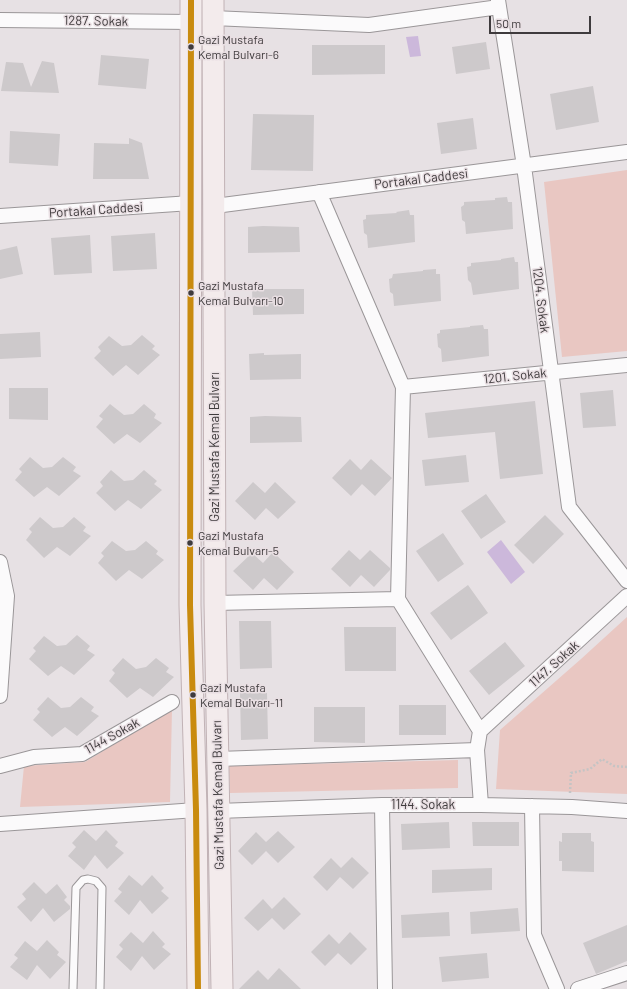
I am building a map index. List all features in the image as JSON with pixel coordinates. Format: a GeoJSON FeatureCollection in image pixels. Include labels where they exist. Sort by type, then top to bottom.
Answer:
{"type":"FeatureCollection","features":[{"type":"Feature","properties":{"kind":"main road","name":"Gazi Mustafa Kemal Bulvarı"},"geometry":{"type":"LineString","coordinates":[[191,0],[190,605],[196,810],[198,989]]}},
{"type":"Feature","properties":{"kind":"main road","name":"Gazi Mustafa Kemal Bulvarı"},"geometry":{"type":"LineString","coordinates":[[213,9],[215,604],[222,989]]}},
{"type":"Feature","properties":{"kind":"street"},"geometry":{"type":"LineString","coordinates":[[213,9],[369,25],[498,3]]}},
{"type":"Feature","properties":{"kind":"street","name":"1204. Sokak"},"geometry":{"type":"LineString","coordinates":[[498,3],[524,166],[569,507],[627,581]]}},
{"type":"Feature","properties":{"kind":"street","name":"1287. Sokak"},"geometry":{"type":"LineString","coordinates":[[0,20],[191,22]]}},
{"type":"Feature","properties":{"kind":"street","name":"Portakal Caddesi"},"geometry":{"type":"LineString","coordinates":[[214,206],[627,152]]}},
{"type":"Feature","properties":{"kind":"street"},"geometry":{"type":"LineString","coordinates":[[320,192],[403,387],[398,600],[480,731],[477,750],[481,805]]}},
{"type":"Feature","properties":{"kind":"street","name":"Portakal Caddesi"},"geometry":{"type":"LineString","coordinates":[[0,216],[191,204]]}},
{"type":"Feature","properties":{"kind":"street","name":"1201. Sokak"},"geometry":{"type":"LineString","coordinates":[[403,387],[627,365]]}},
{"type":"Feature","properties":{"kind":"street"},"geometry":{"type":"LineString","coordinates":[[0,562],[4,597],[0,696]]}},
{"type":"Feature","properties":{"kind":"street","name":"1147. Sokak"},"geometry":{"type":"LineString","coordinates":[[480,731],[627,596]]}},
{"type":"Feature","properties":{"kind":"street"},"geometry":{"type":"LineString","coordinates":[[215,604],[398,600]]}},
{"type":"Feature","properties":{"kind":"street","name":"1144 Sokak"},"geometry":{"type":"LineString","coordinates":[[0,766],[34,756],[82,754],[172,702]]}},
{"type":"Feature","properties":{"kind":"street"},"geometry":{"type":"LineString","coordinates":[[218,759],[477,750]]}},
{"type":"Feature","properties":{"kind":"street"},"geometry":{"type":"LineString","coordinates":[[382,805],[385,989]]}},
{"type":"Feature","properties":{"kind":"street","name":"1144. Sokak"},"geometry":{"type":"LineString","coordinates":[[218,811],[382,805],[532,806],[627,811]]}},
{"type":"Feature","properties":{"kind":"street"},"geometry":{"type":"LineString","coordinates":[[532,806],[534,934],[556,989]]}},
{"type":"Feature","properties":{"kind":"street"},"geometry":{"type":"LineString","coordinates":[[0,824],[196,810]]}},
{"type":"Feature","properties":{"kind":"street"},"geometry":{"type":"LineString","coordinates":[[578,989],[627,973]]}},
{"type":"Feature","properties":{"kind":"lane"},"geometry":{"type":"LineString","coordinates":[[73,989],[76,888],[83,880],[88,879],[96,881],[102,888],[100,989]]}},
{"type":"Feature","properties":{"kind":"path"},"geometry":{"type":"LineString","coordinates":[[570,793],[571,773],[590,769],[602,759],[614,766],[627,767]]}},
{"type":"Feature","properties":{"kind":"shaded area"},"geometry":{"type":"Polygon","coordinates":[[[418,36],[421,56],[410,57],[406,37],[418,36]]]}},
{"type":"Feature","properties":{"kind":"shaded area"},"geometry":{"type":"Polygon","coordinates":[[[627,170],[627,351],[562,357],[544,182],[627,170]]]}},
{"type":"Feature","properties":{"kind":"shaded area"},"geometry":{"type":"Polygon","coordinates":[[[501,540],[525,572],[511,584],[487,552],[501,540]]]}},
{"type":"Feature","properties":{"kind":"shaded area"},"geometry":{"type":"Polygon","coordinates":[[[627,617],[627,794],[496,789],[500,730],[627,617]]]}},
{"type":"Feature","properties":{"kind":"shaded area"},"geometry":{"type":"Polygon","coordinates":[[[172,709],[170,802],[20,807],[24,766],[85,762],[172,709]]]}},
{"type":"Feature","properties":{"kind":"shaded area"},"geometry":{"type":"Polygon","coordinates":[[[458,760],[458,788],[230,793],[229,766],[458,760]]]}},
{"type":"Feature","properties":{"kind":"building"},"geometry":{"type":"Polygon","coordinates":[[[486,42],[490,69],[456,74],[452,47],[486,42]]]}},
{"type":"Feature","properties":{"kind":"building"},"geometry":{"type":"Polygon","coordinates":[[[312,45],[385,45],[385,74],[312,75],[312,45]]]}},
{"type":"Feature","properties":{"kind":"building"},"geometry":{"type":"Polygon","coordinates":[[[101,55],[149,59],[146,89],[98,85],[101,55]]]}},
{"type":"Feature","properties":{"kind":"building"},"geometry":{"type":"Polygon","coordinates":[[[42,61],[54,63],[59,93],[1,91],[6,62],[23,63],[31,87],[42,61]]]}},
{"type":"Feature","properties":{"kind":"building"},"geometry":{"type":"Polygon","coordinates":[[[593,86],[599,122],[556,130],[550,94],[593,86]]]}},
{"type":"Feature","properties":{"kind":"building"},"geometry":{"type":"Polygon","coordinates":[[[253,114],[314,115],[313,171],[251,170],[253,114]]]}},
{"type":"Feature","properties":{"kind":"building"},"geometry":{"type":"Polygon","coordinates":[[[473,118],[477,149],[441,154],[437,123],[473,118]]]}},
{"type":"Feature","properties":{"kind":"building"},"geometry":{"type":"Polygon","coordinates":[[[10,131],[60,134],[58,166],[9,163],[10,131]]]}},
{"type":"Feature","properties":{"kind":"building"},"geometry":{"type":"Polygon","coordinates":[[[129,138],[142,143],[149,179],[93,179],[94,143],[129,144],[129,138]]]}},
{"type":"Feature","properties":{"kind":"building"},"geometry":{"type":"Polygon","coordinates":[[[507,197],[508,202],[512,202],[513,229],[466,234],[465,222],[462,220],[461,207],[464,205],[464,202],[495,200],[495,198],[507,197]]]}},
{"type":"Feature","properties":{"kind":"building"},"geometry":{"type":"Polygon","coordinates":[[[409,210],[410,215],[414,215],[415,242],[368,248],[367,235],[364,233],[363,220],[366,219],[366,215],[397,213],[396,212],[409,210]]]}},
{"type":"Feature","properties":{"kind":"building"},"geometry":{"type":"Polygon","coordinates":[[[248,227],[299,227],[300,252],[248,253],[248,227]]]}},
{"type":"Feature","properties":{"kind":"building"},"geometry":{"type":"Polygon","coordinates":[[[155,233],[157,269],[113,271],[111,236],[155,233]]]}},
{"type":"Feature","properties":{"kind":"building"},"geometry":{"type":"Polygon","coordinates":[[[90,235],[92,273],[54,275],[51,238],[90,235]]]}},
{"type":"Feature","properties":{"kind":"building"},"geometry":{"type":"Polygon","coordinates":[[[17,246],[23,274],[0,279],[0,250],[17,246]]]}},
{"type":"Feature","properties":{"kind":"building"},"geometry":{"type":"Polygon","coordinates":[[[514,257],[515,262],[518,262],[519,289],[473,295],[471,283],[468,280],[467,267],[471,266],[471,263],[514,257]]]}},
{"type":"Feature","properties":{"kind":"building"},"geometry":{"type":"Polygon","coordinates":[[[436,269],[436,274],[440,274],[441,301],[394,306],[393,294],[390,292],[389,279],[392,278],[393,274],[436,269]]]}},
{"type":"Feature","properties":{"kind":"building"},"geometry":{"type":"Polygon","coordinates":[[[252,289],[304,289],[304,314],[253,315],[252,289]]]}},
{"type":"Feature","properties":{"kind":"building"},"geometry":{"type":"Polygon","coordinates":[[[483,325],[484,329],[488,329],[489,356],[442,362],[441,349],[438,347],[437,334],[440,333],[440,330],[483,325]]]}},
{"type":"Feature","properties":{"kind":"building"},"geometry":{"type":"Polygon","coordinates":[[[40,332],[41,357],[0,359],[0,334],[40,332]]]}},
{"type":"Feature","properties":{"kind":"building"},"geometry":{"type":"Polygon","coordinates":[[[142,335],[155,346],[152,349],[160,355],[138,375],[126,365],[113,376],[94,358],[101,351],[98,347],[109,336],[122,346],[131,345],[142,335]]]}},
{"type":"Feature","properties":{"kind":"building"},"geometry":{"type":"Polygon","coordinates":[[[264,353],[264,355],[301,354],[301,379],[250,380],[249,354],[264,353]]]}},
{"type":"Feature","properties":{"kind":"building"},"geometry":{"type":"Polygon","coordinates":[[[9,388],[48,388],[48,420],[9,419],[9,388]]]}},
{"type":"Feature","properties":{"kind":"building"},"geometry":{"type":"Polygon","coordinates":[[[613,390],[616,426],[583,428],[580,393],[613,390]]]}},
{"type":"Feature","properties":{"kind":"building"},"geometry":{"type":"Polygon","coordinates":[[[535,401],[543,474],[500,479],[495,432],[428,438],[425,413],[535,401]]]}},
{"type":"Feature","properties":{"kind":"building"},"geometry":{"type":"Polygon","coordinates":[[[110,404],[124,415],[133,414],[144,404],[156,414],[154,418],[162,423],[140,443],[127,434],[114,444],[96,427],[103,419],[99,416],[110,404]]]}},
{"type":"Feature","properties":{"kind":"building"},"geometry":{"type":"Polygon","coordinates":[[[250,417],[301,417],[302,442],[250,443],[250,417]]]}},
{"type":"Feature","properties":{"kind":"building"},"geometry":{"type":"Polygon","coordinates":[[[466,455],[469,482],[425,486],[422,460],[466,455]]]}},
{"type":"Feature","properties":{"kind":"building"},"geometry":{"type":"Polygon","coordinates":[[[30,457],[43,468],[52,467],[63,457],[76,467],[73,471],[81,476],[59,496],[47,487],[34,497],[15,480],[22,472],[19,469],[30,457]]]}},
{"type":"Feature","properties":{"kind":"building"},"geometry":{"type":"Polygon","coordinates":[[[350,459],[361,470],[371,459],[392,478],[375,496],[362,484],[351,496],[332,478],[350,459]]]}},
{"type":"Feature","properties":{"kind":"building"},"geometry":{"type":"Polygon","coordinates":[[[111,470],[124,481],[133,480],[144,470],[157,481],[154,484],[162,490],[141,509],[128,500],[115,511],[96,493],[103,486],[100,482],[111,470]]]}},
{"type":"Feature","properties":{"kind":"building"},"geometry":{"type":"Polygon","coordinates":[[[253,482],[265,493],[275,482],[296,502],[278,519],[266,508],[255,520],[235,501],[253,482]]]}},
{"type":"Feature","properties":{"kind":"building"},"geometry":{"type":"Polygon","coordinates":[[[486,494],[506,522],[481,539],[461,511],[486,494]]]}},
{"type":"Feature","properties":{"kind":"building"},"geometry":{"type":"Polygon","coordinates":[[[545,515],[564,534],[533,564],[514,545],[545,515]]]}},
{"type":"Feature","properties":{"kind":"building"},"geometry":{"type":"Polygon","coordinates":[[[40,517],[53,528],[63,527],[74,517],[86,527],[83,531],[91,536],[70,556],[57,547],[44,558],[26,540],[32,532],[29,529],[40,517]]]}},
{"type":"Feature","properties":{"kind":"building"},"geometry":{"type":"Polygon","coordinates":[[[443,533],[464,564],[438,582],[416,551],[443,533]]]}},
{"type":"Feature","properties":{"kind":"building"},"geometry":{"type":"Polygon","coordinates":[[[112,541],[126,551],[135,550],[146,541],[158,551],[156,554],[164,560],[142,579],[129,570],[116,581],[98,563],[104,556],[101,553],[112,541]]]}},
{"type":"Feature","properties":{"kind":"building"},"geometry":{"type":"Polygon","coordinates":[[[349,550],[360,560],[370,550],[390,568],[390,570],[374,587],[361,575],[350,587],[331,569],[349,550]]]}},
{"type":"Feature","properties":{"kind":"building"},"geometry":{"type":"Polygon","coordinates":[[[273,552],[294,572],[277,590],[264,578],[253,590],[233,571],[252,553],[263,563],[273,552]]]}},
{"type":"Feature","properties":{"kind":"building"},"geometry":{"type":"Polygon","coordinates":[[[468,585],[488,613],[451,640],[430,613],[468,585]]]}},
{"type":"Feature","properties":{"kind":"building"},"geometry":{"type":"Polygon","coordinates":[[[239,621],[271,621],[272,668],[240,669],[239,621]]]}},
{"type":"Feature","properties":{"kind":"building"},"geometry":{"type":"Polygon","coordinates":[[[344,627],[396,627],[396,671],[345,671],[344,627]]]}},
{"type":"Feature","properties":{"kind":"building"},"geometry":{"type":"Polygon","coordinates":[[[77,635],[90,646],[87,650],[95,655],[74,675],[61,666],[48,676],[29,659],[36,651],[33,648],[44,636],[57,646],[66,645],[77,635]]]}},
{"type":"Feature","properties":{"kind":"building"},"geometry":{"type":"Polygon","coordinates":[[[505,642],[525,666],[489,695],[469,671],[505,642]]]}},
{"type":"Feature","properties":{"kind":"building"},"geometry":{"type":"Polygon","coordinates":[[[123,658],[136,669],[146,667],[156,658],[169,668],[166,672],[174,677],[153,697],[140,688],[127,698],[109,681],[115,673],[112,670],[123,658]]]}},
{"type":"Feature","properties":{"kind":"building"},"geometry":{"type":"Polygon","coordinates":[[[240,693],[267,693],[268,739],[241,740],[240,693]]]}},
{"type":"Feature","properties":{"kind":"building"},"geometry":{"type":"Polygon","coordinates":[[[48,697],[61,708],[70,707],[81,697],[94,707],[91,711],[99,716],[77,736],[65,727],[52,737],[33,720],[40,712],[37,709],[48,697]]]}},
{"type":"Feature","properties":{"kind":"building"},"geometry":{"type":"Polygon","coordinates":[[[399,705],[446,705],[446,735],[399,735],[399,705]]]}},
{"type":"Feature","properties":{"kind":"building"},"geometry":{"type":"Polygon","coordinates":[[[314,707],[365,707],[365,743],[314,742],[314,707]]]}},
{"type":"Feature","properties":{"kind":"building"},"geometry":{"type":"Polygon","coordinates":[[[449,822],[450,848],[402,850],[401,824],[449,822]]]}},
{"type":"Feature","properties":{"kind":"building"},"geometry":{"type":"Polygon","coordinates":[[[472,822],[519,822],[519,846],[473,846],[472,822]]]}},
{"type":"Feature","properties":{"kind":"building"},"geometry":{"type":"Polygon","coordinates":[[[84,830],[96,841],[106,830],[118,842],[115,846],[124,853],[107,869],[95,855],[84,870],[68,856],[76,847],[72,843],[84,830]]]}},
{"type":"Feature","properties":{"kind":"building"},"geometry":{"type":"Polygon","coordinates":[[[278,831],[295,847],[278,863],[266,851],[252,865],[238,851],[256,832],[266,842],[278,831]]]}},
{"type":"Feature","properties":{"kind":"building"},"geometry":{"type":"Polygon","coordinates":[[[562,833],[591,833],[591,841],[594,842],[594,872],[562,871],[562,861],[559,861],[559,841],[562,842],[562,833]]]}},
{"type":"Feature","properties":{"kind":"building"},"geometry":{"type":"Polygon","coordinates":[[[352,857],[369,873],[353,889],[340,877],[327,891],[313,877],[331,858],[341,868],[352,857]]]}},
{"type":"Feature","properties":{"kind":"building"},"geometry":{"type":"Polygon","coordinates":[[[492,868],[492,890],[432,893],[432,870],[492,868]]]}},
{"type":"Feature","properties":{"kind":"building"},"geometry":{"type":"Polygon","coordinates":[[[129,875],[142,886],[152,875],[164,888],[161,891],[169,898],[152,914],[140,900],[129,915],[114,901],[122,892],[118,889],[129,875]]]}},
{"type":"Feature","properties":{"kind":"building"},"geometry":{"type":"Polygon","coordinates":[[[34,882],[46,894],[57,884],[67,897],[64,900],[70,906],[70,909],[54,922],[43,908],[31,922],[17,907],[26,899],[22,894],[34,882]]]}},
{"type":"Feature","properties":{"kind":"building"},"geometry":{"type":"Polygon","coordinates":[[[284,897],[301,914],[284,930],[272,918],[258,931],[244,918],[263,899],[272,909],[284,897]]]}},
{"type":"Feature","properties":{"kind":"building"},"geometry":{"type":"Polygon","coordinates":[[[518,908],[520,931],[471,934],[470,912],[518,908]]]}},
{"type":"Feature","properties":{"kind":"building"},"geometry":{"type":"Polygon","coordinates":[[[449,912],[450,936],[402,938],[401,915],[449,912]]]}},
{"type":"Feature","properties":{"kind":"building"},"geometry":{"type":"Polygon","coordinates":[[[627,925],[627,961],[596,974],[583,943],[627,925]]]}},
{"type":"Feature","properties":{"kind":"building"},"geometry":{"type":"Polygon","coordinates":[[[153,931],[165,944],[162,947],[171,954],[154,970],[142,956],[131,971],[116,957],[123,949],[119,945],[131,932],[143,943],[153,931]]]}},
{"type":"Feature","properties":{"kind":"building"},"geometry":{"type":"Polygon","coordinates":[[[350,932],[367,949],[351,965],[338,953],[325,966],[311,952],[329,934],[339,944],[350,932]]]}},
{"type":"Feature","properties":{"kind":"building"},"geometry":{"type":"Polygon","coordinates":[[[47,940],[59,952],[57,955],[66,962],[50,979],[37,965],[27,980],[10,967],[18,958],[14,955],[25,941],[37,951],[47,940]]]}},
{"type":"Feature","properties":{"kind":"building"},"geometry":{"type":"Polygon","coordinates":[[[487,953],[489,978],[442,982],[439,957],[487,953]]]}},
{"type":"Feature","properties":{"kind":"building"},"geometry":{"type":"Polygon","coordinates":[[[279,968],[301,989],[239,989],[258,970],[268,980],[279,968]]]}},
{"type":"Feature","properties":{"kind":"transit line"},"geometry":{"type":"LineString","coordinates":[[191,0],[190,605],[196,810],[198,989]]}},
{"type":"Feature","properties":{"kind":"place","name":"Gazi Mustafa Kemal Bulvarı-6"},"geometry":{"type":"Point","coordinates":[191,47]}},
{"type":"Feature","properties":{"kind":"place","name":"Gazi Mustafa Kemal Bulvarı-10"},"geometry":{"type":"Point","coordinates":[191,293]}},
{"type":"Feature","properties":{"kind":"place","name":"Gazi Mustafa Kemal Bulvarı-5"},"geometry":{"type":"Point","coordinates":[190,543]}},
{"type":"Feature","properties":{"kind":"place","name":"Gazi Mustafa Kemal Bulvarı-11"},"geometry":{"type":"Point","coordinates":[193,695]}}]}
